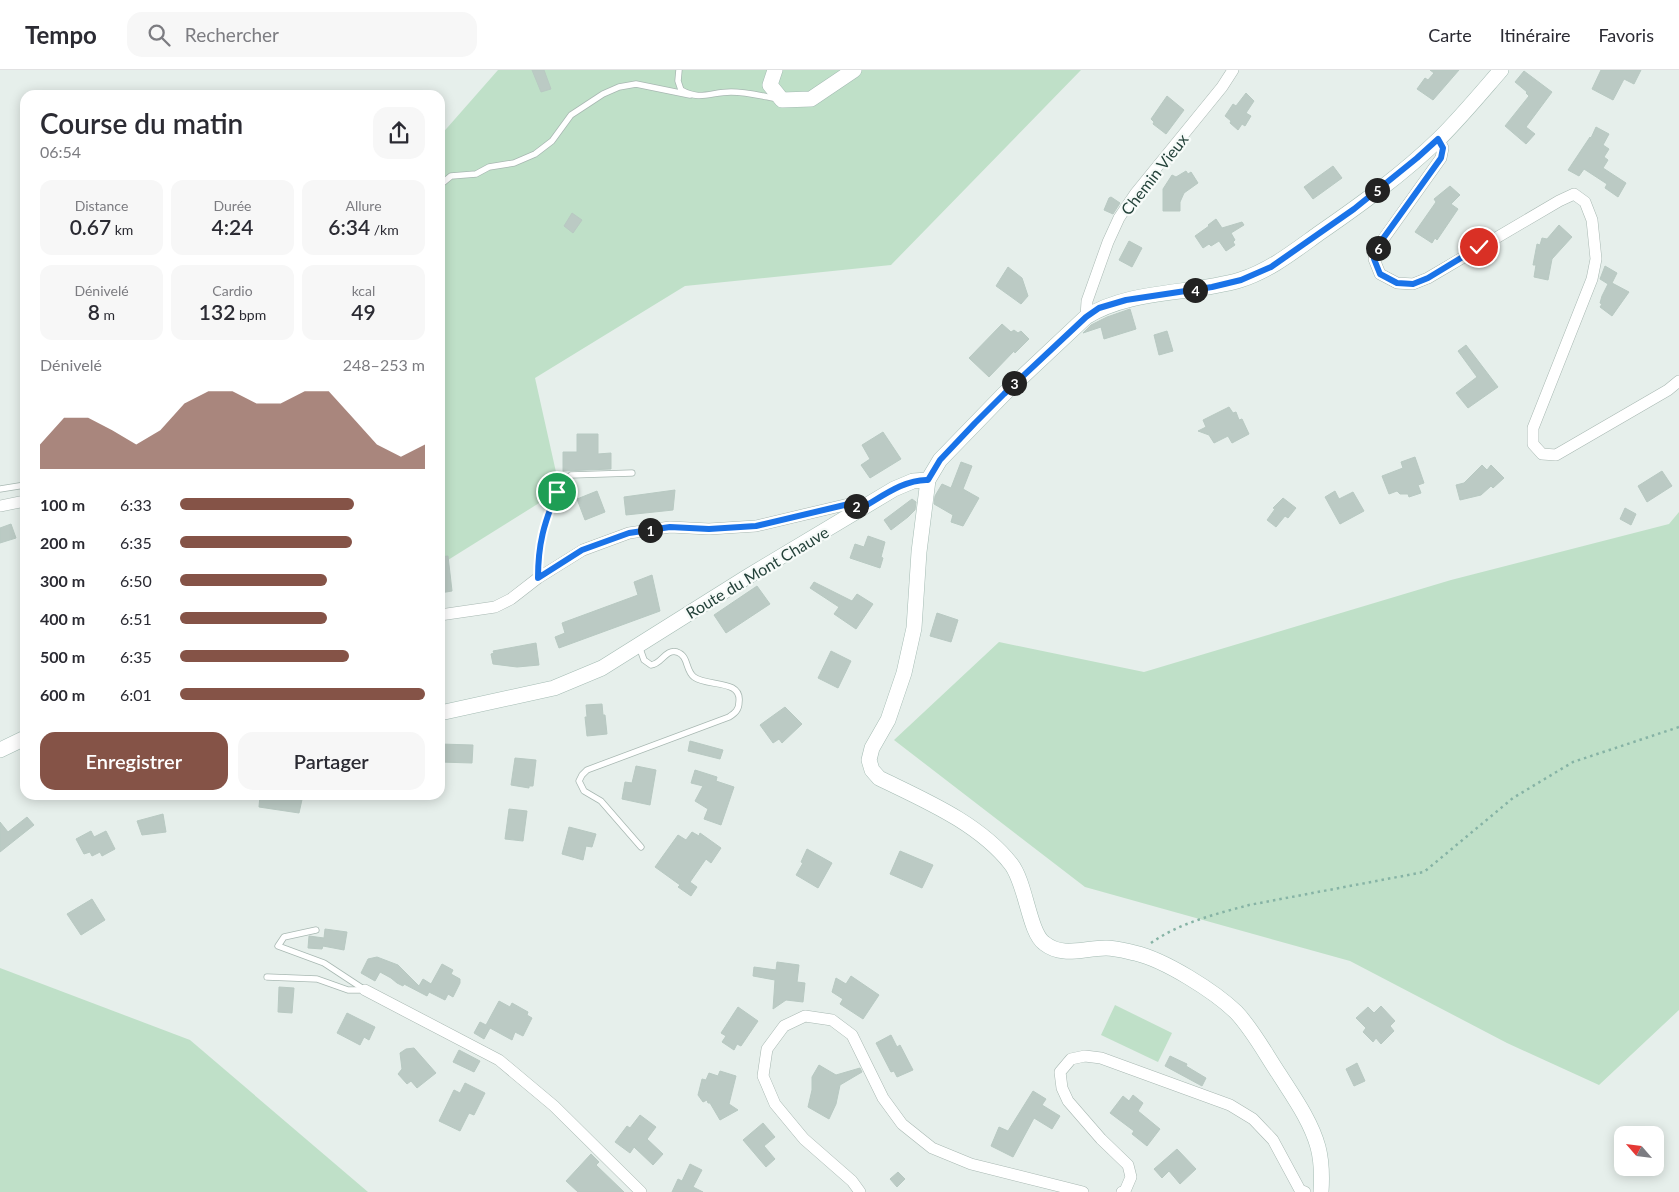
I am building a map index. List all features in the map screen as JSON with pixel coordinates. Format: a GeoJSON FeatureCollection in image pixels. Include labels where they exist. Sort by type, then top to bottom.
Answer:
{"type":"FeatureCollection","features":[{"type":"Feature","properties":{"kind":"street"},"geometry":{"type":"LineString","coordinates":[[775,70],[770,85],[782,100],[812,99],[854,70]]}},
{"type":"Feature","properties":{"kind":"street","name":"Chemin Vieux"},"geometry":{"type":"LineString","coordinates":[[1086,317],[1087,301],[1108,242],[1119,218],[1135,194],[1222,87],[1233,70]]}},
{"type":"Feature","properties":{"kind":"street"},"geometry":{"type":"LineString","coordinates":[[1321,1192],[1322,1168],[1318,1146],[1310,1127],[1249,1026],[1218,997],[1166,966],[1137,953],[1106,948],[1070,952],[1059,951],[1042,942],[1036,933],[1020,881],[1011,864],[980,833],[960,820],[879,778],[872,770],[869,760],[872,748],[888,720],[904,673],[914,628],[919,552],[928,480],[940,460],[997,400],[1086,317],[1099,308],[1126,300],[1212,287],[1241,280],[1271,267],[1354,209],[1417,158],[1465,112],[1500,70]]}},
{"type":"Feature","properties":{"kind":"street"},"geometry":{"type":"LineString","coordinates":[[1438,139],[1443,148],[1441,158],[1382,240],[1374,259],[1380,274],[1397,283],[1413,284],[1428,278],[1574,194],[1585,202],[1592,220],[1596,259],[1592,279],[1533,428],[1533,444],[1542,454],[1556,455],[1668,390],[1679,381]]}},
{"type":"Feature","properties":{"kind":"street","name":"Route du Mont Chauve"},"geometry":{"type":"LineString","coordinates":[[445,712],[554,688],[602,668],[894,489],[913,481],[928,480]]}},
{"type":"Feature","properties":{"kind":"street"},"geometry":{"type":"LineString","coordinates":[[0,506],[20,502]]}},
{"type":"Feature","properties":{"kind":"street"},"geometry":{"type":"LineString","coordinates":[[445,614],[495,607],[511,599],[538,578],[582,550],[629,533],[670,527],[709,529],[756,526],[853,503],[860,509]]}},
{"type":"Feature","properties":{"kind":"street"},"geometry":{"type":"LineString","coordinates":[[0,750],[20,740]]}},
{"type":"Feature","properties":{"kind":"street"},"geometry":{"type":"LineString","coordinates":[[365,990],[498,1060],[554,1106],[641,1192]]}},
{"type":"Feature","properties":{"kind":"street"},"geometry":{"type":"LineString","coordinates":[[860,1192],[852,1181],[804,1139],[775,1104],[763,1076],[767,1049],[784,1026],[805,1016],[832,1020],[852,1035],[883,1098],[902,1124],[932,1148],[971,1164],[1083,1192]]}},
{"type":"Feature","properties":{"kind":"street"},"geometry":{"type":"LineString","coordinates":[[1124,1192],[1131,1177],[1128,1165],[1101,1139],[1068,1101],[1062,1088],[1060,1072],[1071,1059],[1085,1056],[1102,1058],[1230,1105],[1253,1119],[1273,1140],[1300,1190],[1305,1192]]}},
{"type":"Feature","properties":{"kind":"lane"},"geometry":{"type":"LineString","coordinates":[[679,70],[678,81],[681,90],[690,95]]}},
{"type":"Feature","properties":{"kind":"lane"},"geometry":{"type":"LineString","coordinates":[[445,181],[451,176],[476,174],[489,167],[514,163],[535,154],[552,141],[571,115],[603,94],[619,87],[636,84],[690,95],[700,96],[729,92],[748,93],[782,100]]}},
{"type":"Feature","properties":{"kind":"lane"},"geometry":{"type":"LineString","coordinates":[[538,578],[538,551],[547,518],[557,492],[571,475],[632,472]]}},
{"type":"Feature","properties":{"kind":"lane"},"geometry":{"type":"LineString","coordinates":[[0,489],[20,486]]}},
{"type":"Feature","properties":{"kind":"lane"},"geometry":{"type":"LineString","coordinates":[[638,645],[647,663],[654,665],[666,654],[675,651],[684,657],[688,670],[693,676],[709,682],[733,687],[740,698],[736,712],[729,717],[587,770],[582,775],[579,781],[584,791],[601,801],[640,847]]}},
{"type":"Feature","properties":{"kind":"lane"},"geometry":{"type":"LineString","coordinates":[[316,930],[284,936],[278,946],[324,963],[365,990]]}},
{"type":"Feature","properties":{"kind":"lane"},"geometry":{"type":"LineString","coordinates":[[267,978],[317,979],[348,990],[365,990]]}},
{"type":"Feature","properties":{"kind":"path"},"geometry":{"type":"LineString","coordinates":[[1137,953],[1162,936],[1228,910],[1424,872],[1513,798],[1573,762],[1679,727]]}},
{"type":"Feature","properties":{"kind":"green space"},"geometry":{"type":"Polygon","coordinates":[[[498,70],[1081,70],[891,265],[685,286],[535,378],[560,490],[448,560],[445,556],[445,130],[498,70]]]}},
{"type":"Feature","properties":{"kind":"green space"},"geometry":{"type":"Polygon","coordinates":[[[1679,512],[1679,1010],[1599,1085],[1507,1043],[1350,961],[1085,887],[894,740],[999,642],[1144,672],[1451,580],[1669,524],[1679,512]]]}},
{"type":"Feature","properties":{"kind":"green space"},"geometry":{"type":"Polygon","coordinates":[[[0,968],[190,1040],[368,1192],[0,1192],[0,968]]]}},
{"type":"Feature","properties":{"kind":"green space"},"geometry":{"type":"Polygon","coordinates":[[[1115,1005],[1172,1033],[1158,1062],[1101,1035],[1115,1005]]]}},
{"type":"Feature","properties":{"kind":"building"},"geometry":{"type":"Polygon","coordinates":[[[532,70],[544,70],[551,89],[541,92],[532,70]]]}},
{"type":"Feature","properties":{"kind":"building"},"geometry":{"type":"Polygon","coordinates":[[[1430,70],[1459,70],[1433,100],[1417,89],[1425,78],[1428,80],[1434,73],[1430,70]]]}},
{"type":"Feature","properties":{"kind":"building"},"geometry":{"type":"Polygon","coordinates":[[[1601,70],[1641,70],[1634,84],[1624,79],[1613,100],[1592,89],[1601,70]]]}},
{"type":"Feature","properties":{"kind":"building"},"geometry":{"type":"Polygon","coordinates":[[[1524,71],[1552,92],[1526,127],[1535,134],[1526,144],[1505,126],[1529,96],[1515,82],[1524,71]]]}},
{"type":"Feature","properties":{"kind":"building"},"geometry":{"type":"Polygon","coordinates":[[[1246,93],[1254,101],[1246,113],[1251,116],[1245,126],[1242,124],[1238,130],[1225,116],[1233,104],[1236,106],[1246,93]]]}},
{"type":"Feature","properties":{"kind":"building"},"geometry":{"type":"Polygon","coordinates":[[[1167,96],[1184,110],[1166,134],[1153,124],[1154,122],[1151,119],[1167,96]]]}},
{"type":"Feature","properties":{"kind":"building"},"geometry":{"type":"Polygon","coordinates":[[[1596,127],[1609,134],[1603,145],[1609,149],[1604,157],[1608,160],[1603,168],[1626,183],[1618,197],[1605,188],[1607,184],[1584,169],[1579,176],[1568,170],[1591,138],[1596,127]]]}},
{"type":"Feature","properties":{"kind":"building"},"geometry":{"type":"Polygon","coordinates":[[[1333,166],[1342,178],[1313,199],[1304,187],[1333,166]]]}},
{"type":"Feature","properties":{"kind":"building"},"geometry":{"type":"Polygon","coordinates":[[[1186,171],[1188,174],[1191,172],[1198,183],[1184,193],[1180,202],[1180,211],[1163,211],[1163,189],[1172,175],[1176,177],[1186,171]]]}},
{"type":"Feature","properties":{"kind":"building"},"geometry":{"type":"Polygon","coordinates":[[[1450,186],[1460,195],[1451,204],[1458,209],[1437,240],[1435,238],[1432,243],[1415,232],[1436,202],[1434,199],[1450,186]]]}},
{"type":"Feature","properties":{"kind":"building"},"geometry":{"type":"Polygon","coordinates":[[[1111,197],[1120,203],[1113,214],[1104,210],[1111,197]]]}},
{"type":"Feature","properties":{"kind":"building"},"geometry":{"type":"Polygon","coordinates":[[[572,213],[582,220],[573,233],[564,226],[572,213]]]}},
{"type":"Feature","properties":{"kind":"building"},"geometry":{"type":"Polygon","coordinates":[[[1216,219],[1222,228],[1242,222],[1244,225],[1231,233],[1235,240],[1233,242],[1235,245],[1226,251],[1219,241],[1203,248],[1195,236],[1216,219]]]}},
{"type":"Feature","properties":{"kind":"building"},"geometry":{"type":"Polygon","coordinates":[[[1559,225],[1572,237],[1552,259],[1548,280],[1534,277],[1536,265],[1533,265],[1537,244],[1540,245],[1542,238],[1547,239],[1559,225]]]}},
{"type":"Feature","properties":{"kind":"building"},"geometry":{"type":"Polygon","coordinates":[[[1129,241],[1142,248],[1132,267],[1119,260],[1129,241]]]}},
{"type":"Feature","properties":{"kind":"building"},"geometry":{"type":"Polygon","coordinates":[[[1605,266],[1617,273],[1612,283],[1629,292],[1612,316],[1600,307],[1602,296],[1608,284],[1600,279],[1605,266]]]}},
{"type":"Feature","properties":{"kind":"building"},"geometry":{"type":"Polygon","coordinates":[[[1008,267],[1022,278],[1028,296],[1021,304],[996,286],[1008,267]]]}},
{"type":"Feature","properties":{"kind":"building"},"geometry":{"type":"Polygon","coordinates":[[[1130,309],[1136,329],[1104,339],[1101,327],[1083,333],[1091,325],[1130,309]]]}},
{"type":"Feature","properties":{"kind":"building"},"geometry":{"type":"Polygon","coordinates":[[[1002,324],[1011,332],[1014,330],[1018,333],[1021,331],[1029,339],[1015,353],[1014,351],[989,377],[969,358],[1002,324]]]}},
{"type":"Feature","properties":{"kind":"building"},"geometry":{"type":"Polygon","coordinates":[[[1167,331],[1173,351],[1159,355],[1154,335],[1167,331]]]}},
{"type":"Feature","properties":{"kind":"building"},"geometry":{"type":"Polygon","coordinates":[[[1466,345],[1498,387],[1468,408],[1456,393],[1477,377],[1458,351],[1466,345]]]}},
{"type":"Feature","properties":{"kind":"building"},"geometry":{"type":"Polygon","coordinates":[[[1229,407],[1233,413],[1236,412],[1239,420],[1242,419],[1249,434],[1232,443],[1228,436],[1214,443],[1209,435],[1198,431],[1206,427],[1203,420],[1229,407]]]}},
{"type":"Feature","properties":{"kind":"building"},"geometry":{"type":"Polygon","coordinates":[[[883,432],[901,459],[870,478],[861,465],[870,459],[862,445],[883,432]]]}},
{"type":"Feature","properties":{"kind":"building"},"geometry":{"type":"Polygon","coordinates":[[[577,434],[598,434],[598,454],[611,453],[611,469],[563,471],[563,452],[577,452],[577,434]]]}},
{"type":"Feature","properties":{"kind":"building"},"geometry":{"type":"Polygon","coordinates":[[[1415,457],[1424,483],[1418,485],[1421,493],[1409,497],[1408,494],[1400,494],[1397,491],[1389,494],[1382,476],[1403,468],[1401,462],[1415,457]]]}},
{"type":"Feature","properties":{"kind":"building"},"geometry":{"type":"Polygon","coordinates":[[[961,462],[972,466],[963,489],[979,498],[963,526],[951,522],[953,515],[934,504],[935,496],[942,484],[951,488],[961,462]]]}},
{"type":"Feature","properties":{"kind":"building"},"geometry":{"type":"Polygon","coordinates":[[[1482,465],[1487,470],[1491,465],[1504,478],[1493,488],[1491,486],[1481,495],[1460,500],[1456,485],[1464,483],[1482,465]]]}},
{"type":"Feature","properties":{"kind":"building"},"geometry":{"type":"Polygon","coordinates":[[[1662,471],[1672,486],[1647,502],[1638,486],[1662,471]]]}},
{"type":"Feature","properties":{"kind":"building"},"geometry":{"type":"Polygon","coordinates":[[[675,490],[673,510],[626,515],[624,497],[675,490]]]}},
{"type":"Feature","properties":{"kind":"building"},"geometry":{"type":"Polygon","coordinates":[[[597,491],[605,512],[585,520],[577,499],[597,491]]]}},
{"type":"Feature","properties":{"kind":"building"},"geometry":{"type":"Polygon","coordinates":[[[1335,491],[1339,499],[1353,492],[1364,511],[1340,524],[1325,497],[1335,491]]]}},
{"type":"Feature","properties":{"kind":"building"},"geometry":{"type":"Polygon","coordinates":[[[1283,498],[1296,508],[1288,518],[1285,516],[1276,527],[1267,520],[1275,509],[1273,508],[1283,498]]]}},
{"type":"Feature","properties":{"kind":"building"},"geometry":{"type":"Polygon","coordinates":[[[912,499],[916,502],[915,510],[891,530],[884,520],[912,499]]]}},
{"type":"Feature","properties":{"kind":"building"},"geometry":{"type":"Polygon","coordinates":[[[1625,508],[1636,514],[1631,525],[1620,519],[1625,508]]]}},
{"type":"Feature","properties":{"kind":"building"},"geometry":{"type":"Polygon","coordinates":[[[11,524],[16,538],[0,543],[0,528],[11,524]]]}},
{"type":"Feature","properties":{"kind":"building"},"geometry":{"type":"Polygon","coordinates":[[[868,536],[885,542],[880,568],[850,558],[855,544],[864,547],[868,536]]]}},
{"type":"Feature","properties":{"kind":"building"},"geometry":{"type":"Polygon","coordinates":[[[445,556],[448,556],[452,591],[445,592],[445,556]]]}},
{"type":"Feature","properties":{"kind":"building"},"geometry":{"type":"Polygon","coordinates":[[[652,575],[660,611],[559,648],[555,637],[565,633],[562,623],[638,595],[634,582],[652,575]]]}},
{"type":"Feature","properties":{"kind":"building"},"geometry":{"type":"Polygon","coordinates":[[[814,582],[852,601],[857,594],[873,604],[856,629],[834,614],[839,607],[810,588],[814,582]]]}},
{"type":"Feature","properties":{"kind":"building"},"geometry":{"type":"Polygon","coordinates":[[[757,586],[770,604],[726,633],[714,615],[757,586]]]}},
{"type":"Feature","properties":{"kind":"building"},"geometry":{"type":"Polygon","coordinates":[[[937,613],[958,620],[951,642],[930,636],[937,613]]]}},
{"type":"Feature","properties":{"kind":"building"},"geometry":{"type":"Polygon","coordinates":[[[536,643],[539,665],[517,667],[493,664],[491,654],[494,653],[493,651],[536,643]]]}},
{"type":"Feature","properties":{"kind":"building"},"geometry":{"type":"Polygon","coordinates":[[[831,651],[851,661],[838,688],[818,678],[831,651]]]}},
{"type":"Feature","properties":{"kind":"building"},"geometry":{"type":"Polygon","coordinates":[[[602,704],[607,734],[587,736],[586,705],[602,704]]]}},
{"type":"Feature","properties":{"kind":"building"},"geometry":{"type":"Polygon","coordinates":[[[785,707],[802,724],[782,743],[779,739],[773,743],[760,725],[785,707]]]}},
{"type":"Feature","properties":{"kind":"building"},"geometry":{"type":"Polygon","coordinates":[[[690,741],[723,750],[720,759],[688,751],[690,741]]]}},
{"type":"Feature","properties":{"kind":"building"},"geometry":{"type":"Polygon","coordinates":[[[445,744],[473,745],[472,763],[445,762],[445,744]]]}},
{"type":"Feature","properties":{"kind":"building"},"geometry":{"type":"Polygon","coordinates":[[[515,758],[536,760],[533,786],[529,786],[529,788],[511,785],[515,758]]]}},
{"type":"Feature","properties":{"kind":"building"},"geometry":{"type":"Polygon","coordinates":[[[636,766],[656,770],[650,805],[622,799],[625,782],[632,783],[636,766]]]}},
{"type":"Feature","properties":{"kind":"building"},"geometry":{"type":"Polygon","coordinates":[[[695,770],[717,777],[716,781],[734,787],[721,825],[704,819],[708,809],[695,801],[703,786],[691,783],[695,770]]]}},
{"type":"Feature","properties":{"kind":"building"},"geometry":{"type":"Polygon","coordinates":[[[260,800],[302,800],[299,813],[259,807],[260,800]]]}},
{"type":"Feature","properties":{"kind":"building"},"geometry":{"type":"Polygon","coordinates":[[[509,809],[527,811],[523,841],[505,839],[509,809]]]}},
{"type":"Feature","properties":{"kind":"building"},"geometry":{"type":"Polygon","coordinates":[[[163,814],[166,832],[142,835],[137,821],[163,814]]]}},
{"type":"Feature","properties":{"kind":"building"},"geometry":{"type":"Polygon","coordinates":[[[27,817],[34,825],[0,852],[0,822],[8,832],[27,817]]]}},
{"type":"Feature","properties":{"kind":"building"},"geometry":{"type":"Polygon","coordinates":[[[569,827],[596,834],[592,847],[586,846],[583,860],[562,854],[569,827]]]}},
{"type":"Feature","properties":{"kind":"building"},"geometry":{"type":"Polygon","coordinates":[[[91,831],[94,837],[106,831],[115,849],[102,856],[100,852],[92,856],[90,852],[84,854],[76,839],[91,831]]]}},
{"type":"Feature","properties":{"kind":"building"},"geometry":{"type":"Polygon","coordinates":[[[692,832],[699,836],[700,833],[721,848],[711,863],[706,859],[690,882],[697,887],[691,896],[678,887],[680,885],[655,867],[678,835],[686,840],[692,832]]]}},
{"type":"Feature","properties":{"kind":"building"},"geometry":{"type":"Polygon","coordinates":[[[807,849],[832,863],[818,888],[796,875],[803,863],[801,862],[807,849]]]}},
{"type":"Feature","properties":{"kind":"building"},"geometry":{"type":"Polygon","coordinates":[[[900,851],[933,865],[922,888],[890,874],[900,851]]]}},
{"type":"Feature","properties":{"kind":"building"},"geometry":{"type":"Polygon","coordinates":[[[92,899],[105,920],[81,935],[67,914],[92,899]]]}},
{"type":"Feature","properties":{"kind":"building"},"geometry":{"type":"Polygon","coordinates":[[[325,929],[347,932],[344,950],[323,946],[322,949],[308,948],[309,936],[324,938],[325,929]]]}},
{"type":"Feature","properties":{"kind":"building"},"geometry":{"type":"Polygon","coordinates":[[[377,957],[398,965],[419,986],[423,979],[431,984],[442,964],[453,970],[451,974],[460,979],[460,983],[453,997],[448,994],[445,1000],[429,992],[427,996],[404,984],[403,986],[380,972],[375,981],[361,973],[368,959],[377,957]]]}},
{"type":"Feature","properties":{"kind":"building"},"geometry":{"type":"Polygon","coordinates":[[[777,962],[799,965],[797,982],[805,983],[803,1002],[786,1000],[773,1009],[775,980],[753,976],[754,967],[776,970],[777,962]]]}},
{"type":"Feature","properties":{"kind":"building"},"geometry":{"type":"Polygon","coordinates":[[[851,976],[879,995],[863,1019],[840,1004],[843,999],[832,992],[836,978],[846,984],[851,976]]]}},
{"type":"Feature","properties":{"kind":"building"},"geometry":{"type":"Polygon","coordinates":[[[279,987],[294,988],[292,1013],[278,1012],[279,987]]]}},
{"type":"Feature","properties":{"kind":"building"},"geometry":{"type":"Polygon","coordinates":[[[499,1001],[510,1007],[512,1003],[528,1012],[527,1015],[532,1018],[523,1036],[515,1032],[512,1040],[490,1028],[484,1039],[474,1033],[480,1022],[486,1025],[499,1001]]]}},
{"type":"Feature","properties":{"kind":"building"},"geometry":{"type":"Polygon","coordinates":[[[1381,1006],[1395,1021],[1390,1026],[1394,1031],[1381,1044],[1376,1038],[1373,1042],[1363,1032],[1366,1028],[1356,1018],[1368,1007],[1374,1013],[1381,1006]]]}},
{"type":"Feature","properties":{"kind":"building"},"geometry":{"type":"Polygon","coordinates":[[[738,1007],[758,1021],[741,1046],[737,1044],[734,1050],[722,1042],[726,1036],[721,1033],[738,1007]]]}},
{"type":"Feature","properties":{"kind":"building"},"geometry":{"type":"Polygon","coordinates":[[[347,1013],[375,1027],[369,1040],[364,1037],[360,1045],[337,1033],[347,1013]]]}},
{"type":"Feature","properties":{"kind":"building"},"geometry":{"type":"Polygon","coordinates":[[[891,1035],[897,1047],[900,1045],[913,1070],[897,1077],[894,1071],[891,1072],[876,1043],[891,1035]]]}},
{"type":"Feature","properties":{"kind":"building"},"geometry":{"type":"Polygon","coordinates":[[[414,1048],[436,1073],[417,1088],[411,1081],[407,1084],[398,1074],[402,1069],[400,1053],[406,1049],[414,1048]]]}},
{"type":"Feature","properties":{"kind":"building"},"geometry":{"type":"Polygon","coordinates":[[[459,1050],[480,1061],[474,1072],[453,1062],[459,1050]]]}},
{"type":"Feature","properties":{"kind":"building"},"geometry":{"type":"Polygon","coordinates":[[[1170,1056],[1187,1064],[1186,1066],[1206,1078],[1202,1086],[1165,1066],[1170,1056]]]}},
{"type":"Feature","properties":{"kind":"building"},"geometry":{"type":"Polygon","coordinates":[[[1357,1063],[1365,1081],[1354,1086],[1346,1069],[1357,1063]]]}},
{"type":"Feature","properties":{"kind":"building"},"geometry":{"type":"Polygon","coordinates":[[[819,1065],[836,1075],[860,1068],[862,1072],[840,1085],[836,1104],[829,1119],[808,1107],[812,1090],[812,1077],[819,1065]]]}},
{"type":"Feature","properties":{"kind":"building"},"geometry":{"type":"Polygon","coordinates":[[[720,1071],[736,1076],[729,1104],[738,1110],[720,1120],[710,1103],[707,1100],[703,1102],[698,1095],[702,1079],[706,1080],[709,1073],[718,1076],[720,1071]]]}},
{"type":"Feature","properties":{"kind":"building"},"geometry":{"type":"Polygon","coordinates":[[[465,1083],[485,1093],[474,1115],[469,1113],[460,1131],[439,1121],[454,1090],[460,1093],[465,1083]]]}},
{"type":"Feature","properties":{"kind":"building"},"geometry":{"type":"Polygon","coordinates":[[[1033,1091],[1046,1099],[1042,1105],[1060,1116],[1052,1129],[1034,1118],[1013,1157],[991,1146],[999,1127],[1008,1131],[1033,1091]]]}},
{"type":"Feature","properties":{"kind":"building"},"geometry":{"type":"Polygon","coordinates":[[[1133,1095],[1143,1103],[1138,1111],[1160,1129],[1147,1146],[1132,1134],[1134,1131],[1110,1113],[1123,1096],[1129,1101],[1133,1095]]]}},
{"type":"Feature","properties":{"kind":"building"},"geometry":{"type":"Polygon","coordinates":[[[640,1115],[656,1127],[647,1139],[663,1154],[653,1165],[634,1147],[630,1153],[615,1142],[627,1126],[630,1128],[640,1115]]]}},
{"type":"Feature","properties":{"kind":"building"},"geometry":{"type":"Polygon","coordinates":[[[763,1123],[775,1137],[764,1146],[775,1159],[766,1167],[743,1140],[763,1123]]]}},
{"type":"Feature","properties":{"kind":"building"},"geometry":{"type":"Polygon","coordinates":[[[1177,1149],[1196,1169],[1180,1184],[1169,1171],[1162,1178],[1154,1169],[1177,1149]]]}},
{"type":"Feature","properties":{"kind":"building"},"geometry":{"type":"Polygon","coordinates":[[[591,1154],[599,1162],[596,1165],[624,1192],[578,1192],[566,1181],[591,1154]]]}},
{"type":"Feature","properties":{"kind":"building"},"geometry":{"type":"Polygon","coordinates":[[[690,1164],[702,1170],[693,1187],[703,1192],[672,1192],[678,1179],[682,1181],[690,1164]]]}},
{"type":"Feature","properties":{"kind":"building"},"geometry":{"type":"Polygon","coordinates":[[[898,1172],[905,1179],[897,1187],[890,1179],[898,1172]]]}},
{"type":"Feature","properties":{"kind":"route"},"geometry":{"type":"LineString","coordinates":[[557,492],[547,518],[538,551],[538,578],[582,550],[629,533],[670,527],[709,529],[756,526],[853,503],[860,509],[894,489],[913,481],[928,480],[940,460],[1004,394],[1068,332],[1099,308],[1126,300],[1212,287],[1241,280],[1271,267],[1354,209],[1438,139],[1443,148],[1441,158],[1382,240],[1374,259],[1380,274],[1397,283],[1413,284],[1428,278],[1479,247]]}}]}
